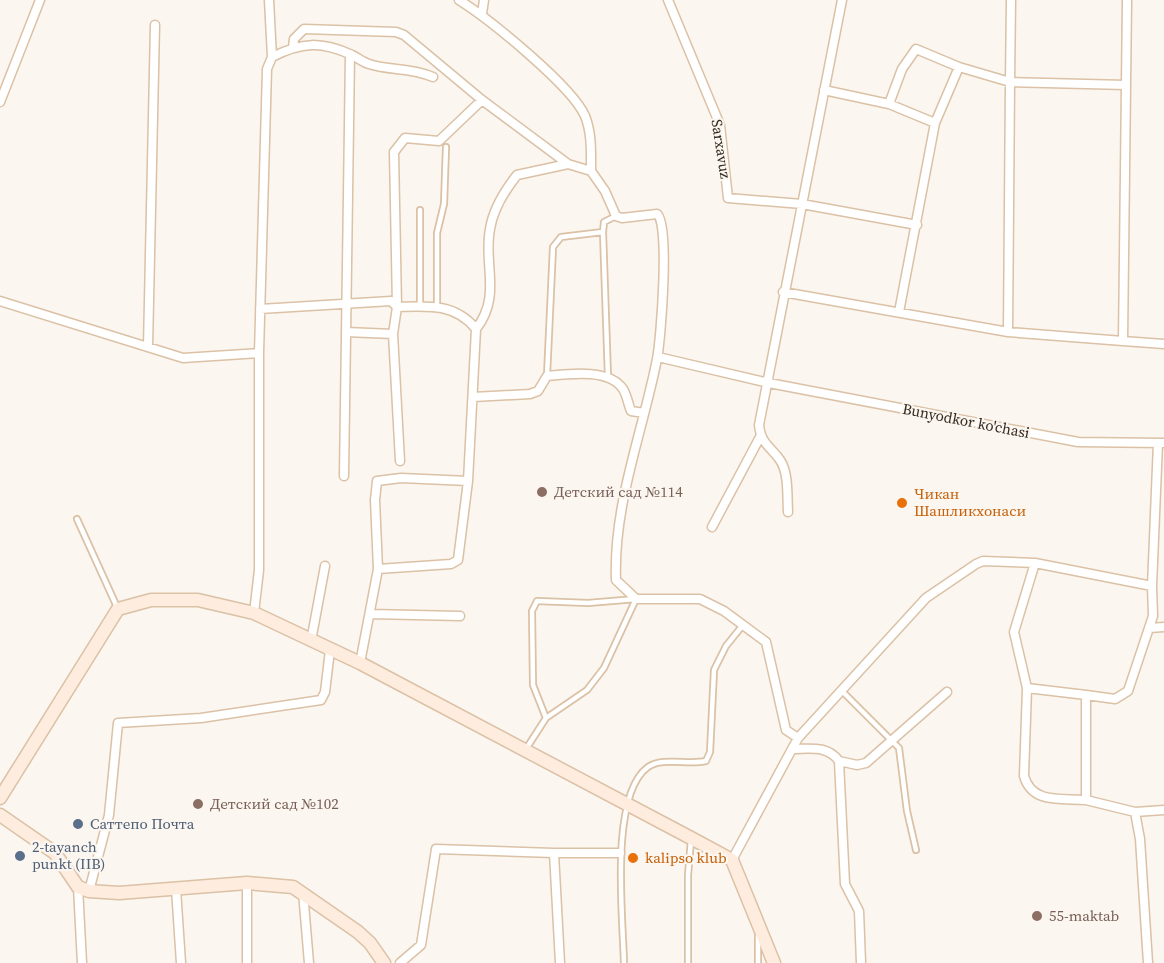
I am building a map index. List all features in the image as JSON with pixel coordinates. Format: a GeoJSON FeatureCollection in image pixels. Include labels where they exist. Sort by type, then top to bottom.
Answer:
{"type":"FeatureCollection","features":[{"type":"Feature","properties":{"kind":"street"},"geometry":{"type":"LineString","coordinates":[[0,102],[40,0]]}},
{"type":"Feature","properties":{"kind":"street"},"geometry":{"type":"LineString","coordinates":[[254,613],[259,570],[259,353],[267,69],[272,57],[269,0]]}},
{"type":"Feature","properties":{"kind":"street"},"geometry":{"type":"LineString","coordinates":[[459,0],[482,14],[559,83],[585,114],[590,132],[591,171],[605,191],[616,216],[621,218],[657,214],[661,216],[664,255],[657,357],[615,554],[616,580],[636,599],[700,599],[766,642],[786,730],[798,738]]}},
{"type":"Feature","properties":{"kind":"street"},"geometry":{"type":"LineString","coordinates":[[482,14],[484,0]]}},
{"type":"Feature","properties":{"kind":"street","name":"Sarxavuz"},"geometry":{"type":"LineString","coordinates":[[668,0],[720,125],[728,198],[802,204]]}},
{"type":"Feature","properties":{"kind":"street"},"geometry":{"type":"LineString","coordinates":[[712,527],[760,437],[759,425],[769,383],[783,292],[842,0]]}},
{"type":"Feature","properties":{"kind":"street"},"geometry":{"type":"LineString","coordinates":[[1008,332],[1011,0]]}},
{"type":"Feature","properties":{"kind":"street"},"geometry":{"type":"LineString","coordinates":[[1123,341],[1127,0]]}},
{"type":"Feature","properties":{"kind":"street"},"geometry":{"type":"LineString","coordinates":[[148,347],[155,25]]}},
{"type":"Feature","properties":{"kind":"street"},"geometry":{"type":"LineString","coordinates":[[293,47],[297,34],[304,30],[396,32],[404,35],[482,100],[568,164],[591,171]]}},
{"type":"Feature","properties":{"kind":"street"},"geometry":{"type":"LineString","coordinates":[[272,57],[293,47],[315,44],[350,54],[369,64],[416,69],[433,77]]}},
{"type":"Feature","properties":{"kind":"street"},"geometry":{"type":"LineString","coordinates":[[889,104],[902,69],[916,50],[960,67],[1010,82],[1126,85]]}},
{"type":"Feature","properties":{"kind":"street"},"geometry":{"type":"LineString","coordinates":[[344,476],[350,54]]}},
{"type":"Feature","properties":{"kind":"street"},"geometry":{"type":"LineString","coordinates":[[899,312],[935,123],[960,67]]}},
{"type":"Feature","properties":{"kind":"street"},"geometry":{"type":"LineString","coordinates":[[824,90],[889,104],[935,123]]}},
{"type":"Feature","properties":{"kind":"street"},"geometry":{"type":"LineString","coordinates":[[400,461],[393,334],[397,307],[394,152],[405,138],[434,142],[444,138],[482,100]]}},
{"type":"Feature","properties":{"kind":"street"},"geometry":{"type":"LineString","coordinates":[[378,569],[451,564],[458,561],[468,481],[476,329],[485,317],[491,285],[490,229],[506,189],[517,175],[568,164]]}},
{"type":"Feature","properties":{"kind":"street"},"geometry":{"type":"LineString","coordinates":[[802,204],[917,225]]}},
{"type":"Feature","properties":{"kind":"street"},"geometry":{"type":"LineString","coordinates":[[783,292],[1008,332],[1164,344]]}},
{"type":"Feature","properties":{"kind":"street"},"geometry":{"type":"LineString","coordinates":[[0,301],[183,358],[259,353]]}},
{"type":"Feature","properties":{"kind":"street"},"geometry":{"type":"LineString","coordinates":[[260,309],[346,302],[391,302],[397,307],[420,306],[453,310],[466,316],[476,329]]}},
{"type":"Feature","properties":{"kind":"street"},"geometry":{"type":"LineString","coordinates":[[346,332],[393,334]]}},
{"type":"Feature","properties":{"kind":"street","name":"Bunyodkor ko'chasi"},"geometry":{"type":"LineString","coordinates":[[657,357],[769,383],[1078,442],[1161,443]]}},
{"type":"Feature","properties":{"kind":"street"},"geometry":{"type":"LineString","coordinates":[[473,397],[530,394],[538,391],[547,376],[565,374],[608,377],[625,391],[631,411],[644,413]]}},
{"type":"Feature","properties":{"kind":"street"},"geometry":{"type":"LineString","coordinates":[[760,437],[780,460],[784,470],[789,512]]}},
{"type":"Feature","properties":{"kind":"street"},"geometry":{"type":"LineString","coordinates":[[1027,688],[1115,699],[1128,691],[1153,616],[1152,586],[1161,443]]}},
{"type":"Feature","properties":{"kind":"street"},"geometry":{"type":"LineString","coordinates":[[360,663],[378,569],[375,500],[377,481],[401,478],[468,481]]}},
{"type":"Feature","properties":{"kind":"street"},"geometry":{"type":"LineString","coordinates":[[732,860],[798,738],[926,598],[976,564],[983,561],[1035,563],[1152,586]]}},
{"type":"Feature","properties":{"kind":"street"},"geometry":{"type":"LineString","coordinates":[[1035,563],[1014,632],[1027,688],[1024,776],[1028,788],[1035,796],[1086,800],[1135,812],[1164,810]]}},
{"type":"Feature","properties":{"kind":"street"},"geometry":{"type":"LineString","coordinates":[[311,641],[325,566]]}},
{"type":"Feature","properties":{"kind":"street"},"geometry":{"type":"LineString","coordinates":[[0,798],[118,609],[151,600],[198,600],[254,613],[360,663],[732,860],[774,963]]}},
{"type":"Feature","properties":{"kind":"street"},"geometry":{"type":"LineString","coordinates":[[370,614],[460,616]]}},
{"type":"Feature","properties":{"kind":"street"},"geometry":{"type":"LineString","coordinates":[[1149,628],[1164,627]]}},
{"type":"Feature","properties":{"kind":"street"},"geometry":{"type":"LineString","coordinates":[[82,963],[84,889],[109,814],[118,723],[201,718],[321,700],[325,692],[330,650]]}},
{"type":"Feature","properties":{"kind":"street"},"geometry":{"type":"LineString","coordinates":[[839,761],[857,765],[866,763],[947,692]]}},
{"type":"Feature","properties":{"kind":"street"},"geometry":{"type":"LineString","coordinates":[[1086,695],[1086,800]]}},
{"type":"Feature","properties":{"kind":"street"},"geometry":{"type":"LineString","coordinates":[[792,749],[825,749],[833,753],[839,761],[845,884],[859,911],[861,963]]}},
{"type":"Feature","properties":{"kind":"street"},"geometry":{"type":"LineString","coordinates":[[1135,812],[1140,838],[1148,963]]}},
{"type":"Feature","properties":{"kind":"street"},"geometry":{"type":"LineString","coordinates":[[0,816],[55,853],[84,889],[119,893],[247,883],[282,885],[303,892],[358,932],[370,943],[384,963]]}},
{"type":"Feature","properties":{"kind":"street"},"geometry":{"type":"LineString","coordinates":[[400,963],[421,945],[436,849],[620,853]]}},
{"type":"Feature","properties":{"kind":"street"},"geometry":{"type":"LineString","coordinates":[[554,853],[560,963]]}},
{"type":"Feature","properties":{"kind":"street"},"geometry":{"type":"LineString","coordinates":[[247,883],[247,963]]}},
{"type":"Feature","properties":{"kind":"street"},"geometry":{"type":"LineString","coordinates":[[176,889],[181,963]]}},
{"type":"Feature","properties":{"kind":"street"},"geometry":{"type":"LineString","coordinates":[[303,892],[309,963]]}},
{"type":"Feature","properties":{"kind":"lane"},"geometry":{"type":"LineString","coordinates":[[437,307],[437,233],[444,204],[446,147]]}},
{"type":"Feature","properties":{"kind":"lane"},"geometry":{"type":"LineString","coordinates":[[420,210],[420,306]]}},
{"type":"Feature","properties":{"kind":"lane"},"geometry":{"type":"LineString","coordinates":[[608,377],[603,232],[604,222],[616,216]]}},
{"type":"Feature","properties":{"kind":"lane"},"geometry":{"type":"LineString","coordinates":[[547,376],[554,247],[561,237],[603,232]]}},
{"type":"Feature","properties":{"kind":"lane"},"geometry":{"type":"LineString","coordinates":[[77,519],[118,609]]}},
{"type":"Feature","properties":{"kind":"lane"},"geometry":{"type":"LineString","coordinates":[[525,751],[546,718],[587,690],[604,668],[636,599],[588,603],[537,601],[532,611],[533,685],[546,718]]}},
{"type":"Feature","properties":{"kind":"lane"},"geometry":{"type":"LineString","coordinates":[[624,963],[620,853],[626,805],[635,784],[648,767],[706,761],[710,752],[714,670],[726,646],[742,625]]}},
{"type":"Feature","properties":{"kind":"lane"},"geometry":{"type":"LineString","coordinates":[[841,690],[899,748],[902,757],[907,811],[916,850]]}},
{"type":"Feature","properties":{"kind":"lane"},"geometry":{"type":"LineString","coordinates":[[688,963],[688,875],[691,838]]}},
{"type":"Feature","properties":{"kind":"lane"},"geometry":{"type":"LineString","coordinates":[[758,963],[759,930]]}},
{"type":"Feature","properties":{"kind":"place","name":"Детский сад №114"},"geometry":{"type":"Point","coordinates":[542,492]}},
{"type":"Feature","properties":{"kind":"place","name":"Чикан Шашликхонаси"},"geometry":{"type":"Point","coordinates":[902,503]}},
{"type":"Feature","properties":{"kind":"place","name":"Детский сад №102"},"geometry":{"type":"Point","coordinates":[198,804]}},
{"type":"Feature","properties":{"kind":"place","name":"Саттепо Почта"},"geometry":{"type":"Point","coordinates":[78,824]}},
{"type":"Feature","properties":{"kind":"place","name":"2-tayanch punkt (IIB)"},"geometry":{"type":"Point","coordinates":[20,856]}},
{"type":"Feature","properties":{"kind":"place","name":"kalipso klub"},"geometry":{"type":"Point","coordinates":[633,858]}},
{"type":"Feature","properties":{"kind":"place","name":"55-maktab"},"geometry":{"type":"Point","coordinates":[1037,916]}}]}
